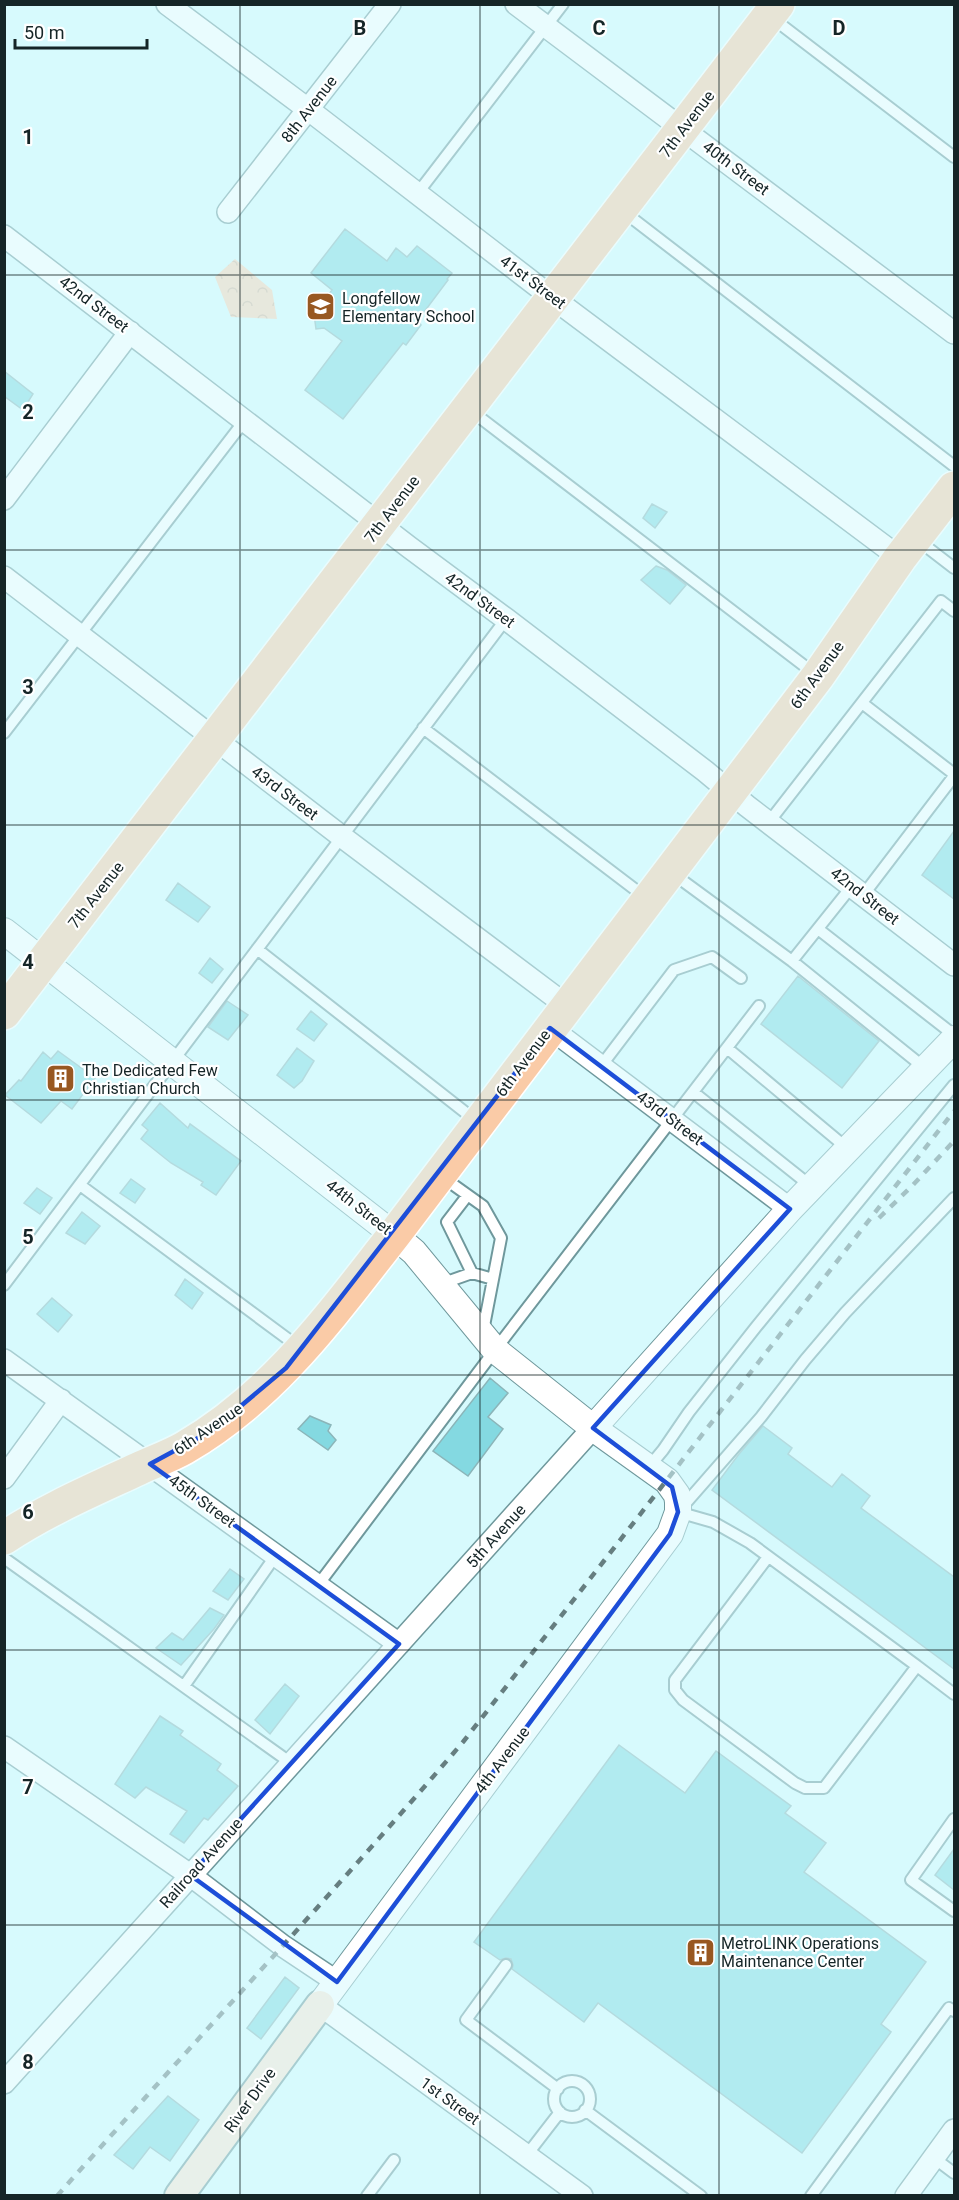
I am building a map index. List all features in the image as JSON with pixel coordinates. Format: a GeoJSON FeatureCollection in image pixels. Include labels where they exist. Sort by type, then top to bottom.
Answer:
{"type":"FeatureCollection","features":[{"type":"Feature","properties":{"kind":"main road","name":"7th Avenue"},"geometry":{"type":"LineString","coordinates":[[4,1013],[554,299],[773,10]]}},
{"type":"Feature","properties":{"kind":"main road","name":"6th Avenue"},"geometry":{"type":"LineString","coordinates":[[4,1538],[47,1512],[184,1448],[211,1431],[263,1390],[302,1350],[394,1234],[818,676],[908,548],[954,488]]}},
{"type":"Feature","properties":{"kind":"main road","name":"River Drive"},"geometry":{"type":"LineString","coordinates":[[179,2196],[320,2005]]}},
{"type":"Feature","properties":{"kind":"street","name":"41st Street"},"geometry":{"type":"LineString","coordinates":[[167,4],[554,299],[908,548]]}},
{"type":"Feature","properties":{"kind":"street","name":"8th Avenue"},"geometry":{"type":"LineString","coordinates":[[228,212],[390,4]]}},
{"type":"Feature","properties":{"kind":"street","name":"40th Street"},"geometry":{"type":"LineString","coordinates":[[516,4],[954,333]]}},
{"type":"Feature","properties":{"kind":"street","name":"42nd Street"},"geometry":{"type":"LineString","coordinates":[[4,236],[731,791],[954,965]]}},
{"type":"Feature","properties":{"kind":"street"},"geometry":{"type":"LineString","coordinates":[[4,499],[130,332]]}},
{"type":"Feature","properties":{"kind":"street","name":"43rd Street"},"geometry":{"type":"LineString","coordinates":[[4,577],[341,836],[558,1017],[601,1066],[790,1209]]}},
{"type":"Feature","properties":{"kind":"street","name":"44th Street"},"geometry":{"type":"LineString","coordinates":[[4,931],[394,1234],[414,1252],[488,1343],[593,1428],[667,1481],[677,1496],[678,1512]]}},
{"type":"Feature","properties":{"kind":"street"},"geometry":{"type":"LineString","coordinates":[[593,1428],[790,1209],[926,1069],[954,1037]]}},
{"type":"Feature","properties":{"kind":"street","name":"45th Street"},"geometry":{"type":"LineString","coordinates":[[4,1360],[399,1644]]}},
{"type":"Feature","properties":{"kind":"street"},"geometry":{"type":"LineString","coordinates":[[4,1478],[62,1400]]}},
{"type":"Feature","properties":{"kind":"street","name":"5th Avenue"},"geometry":{"type":"LineString","coordinates":[[399,1644],[593,1428]]}},
{"type":"Feature","properties":{"kind":"street","name":"4th Avenue"},"geometry":{"type":"LineString","coordinates":[[320,2005],[670,1534],[678,1512]]}},
{"type":"Feature","properties":{"kind":"street","name":"Railroad Avenue"},"geometry":{"type":"LineString","coordinates":[[4,2083],[399,1644]]}},
{"type":"Feature","properties":{"kind":"street"},"geometry":{"type":"LineString","coordinates":[[4,1747],[190,1875],[283,1946],[337,1982]]}},
{"type":"Feature","properties":{"kind":"street","name":"1st Street"},"geometry":{"type":"LineString","coordinates":[[320,2005],[582,2196]]}},
{"type":"Feature","properties":{"kind":"street"},"geometry":{"type":"LineString","coordinates":[[906,2196],[954,2130]]}},
{"type":"Feature","properties":{"kind":"lane"},"geometry":{"type":"LineString","coordinates":[[417,194],[563,4]]}},
{"type":"Feature","properties":{"kind":"lane"},"geometry":{"type":"LineString","coordinates":[[773,10],[954,157]]}},
{"type":"Feature","properties":{"kind":"lane"},"geometry":{"type":"LineString","coordinates":[[621,210],[954,466]]}},
{"type":"Feature","properties":{"kind":"lane"},"geometry":{"type":"LineString","coordinates":[[468,409],[818,676]]}},
{"type":"Feature","properties":{"kind":"lane"},"geometry":{"type":"LineString","coordinates":[[4,734],[245,420]]}},
{"type":"Feature","properties":{"kind":"lane"},"geometry":{"type":"LineString","coordinates":[[908,548],[954,568]]}},
{"type":"Feature","properties":{"kind":"lane"},"geometry":{"type":"LineString","coordinates":[[769,822],[941,601],[954,611]]}},
{"type":"Feature","properties":{"kind":"lane"},"geometry":{"type":"LineString","coordinates":[[4,1285],[506,619]]}},
{"type":"Feature","properties":{"kind":"lane"},"geometry":{"type":"LineString","coordinates":[[792,961],[818,929],[858,890],[954,775],[862,703]]}},
{"type":"Feature","properties":{"kind":"lane"},"geometry":{"type":"LineString","coordinates":[[423,728],[648,899]]}},
{"type":"Feature","properties":{"kind":"lane"},"geometry":{"type":"LineString","coordinates":[[669,872],[792,961],[926,1069]]}},
{"type":"Feature","properties":{"kind":"lane"},"geometry":{"type":"LineString","coordinates":[[818,929],[954,1037]]}},
{"type":"Feature","properties":{"kind":"lane"},"geometry":{"type":"LineString","coordinates":[[257,949],[478,1122]]}},
{"type":"Feature","properties":{"kind":"lane"},"geometry":{"type":"LineString","coordinates":[[601,1066],[674,970],[712,957],[741,978]]}},
{"type":"Feature","properties":{"kind":"lane"},"geometry":{"type":"LineString","coordinates":[[318,1585],[488,1343],[672,1119],[759,1006]]}},
{"type":"Feature","properties":{"kind":"lane"},"geometry":{"type":"LineString","coordinates":[[727,1048],[848,1149]]}},
{"type":"Feature","properties":{"kind":"lane"},"geometry":{"type":"LineString","coordinates":[[648,1468],[743,1344],[954,1085]]}},
{"type":"Feature","properties":{"kind":"lane"},"geometry":{"type":"LineString","coordinates":[[693,1092],[812,1187]]}},
{"type":"Feature","properties":{"kind":"lane"},"geometry":{"type":"LineString","coordinates":[[439,1174],[483,1206],[487,1223],[501,1238],[493,1278],[488,1343]]}},
{"type":"Feature","properties":{"kind":"lane"},"geometry":{"type":"LineString","coordinates":[[80,1185],[302,1350]]}},
{"type":"Feature","properties":{"kind":"lane"},"geometry":{"type":"LineString","coordinates":[[467,1196],[447,1222],[461,1240],[472,1273]]}},
{"type":"Feature","properties":{"kind":"lane"},"geometry":{"type":"LineString","coordinates":[[954,1198],[845,1312],[760,1417],[678,1512],[713,1522],[750,1543],[954,1694]]}},
{"type":"Feature","properties":{"kind":"lane"},"geometry":{"type":"LineString","coordinates":[[441,1284],[472,1273],[493,1278]]}},
{"type":"Feature","properties":{"kind":"lane"},"geometry":{"type":"LineString","coordinates":[[184,1686],[276,1555]]}},
{"type":"Feature","properties":{"kind":"lane"},"geometry":{"type":"LineString","coordinates":[[768,1557],[675,1680],[675,1690],[683,1700],[786,1776],[806,1788],[824,1788],[917,1666]]}},
{"type":"Feature","properties":{"kind":"lane"},"geometry":{"type":"LineString","coordinates":[[4,1558],[291,1763]]}},
{"type":"Feature","properties":{"kind":"lane"},"geometry":{"type":"LineString","coordinates":[[954,1820],[911,1880],[954,1911]]}},
{"type":"Feature","properties":{"kind":"lane"},"geometry":{"type":"LineString","coordinates":[[506,1965],[466,2020],[558,2089]]}},
{"type":"Feature","properties":{"kind":"lane"},"geometry":{"type":"LineString","coordinates":[[811,2196],[949,2008],[954,2011]]}},
{"type":"Feature","properties":{"kind":"lane"},"geometry":{"type":"LineString","coordinates":[[567,2081],[577,2081],[584,2085],[590,2099],[585,2110],[580,2115],[571,2117],[560,2112],[554,2100],[558,2089],[567,2081]]}},
{"type":"Feature","properties":{"kind":"lane"},"geometry":{"type":"LineString","coordinates":[[585,2110],[701,2196]]}},
{"type":"Feature","properties":{"kind":"lane"},"geometry":{"type":"LineString","coordinates":[[526,2156],[560,2112]]}},
{"type":"Feature","properties":{"kind":"lane"},"geometry":{"type":"LineString","coordinates":[[934,2158],[954,2173]]}},
{"type":"Feature","properties":{"kind":"lane"},"geometry":{"type":"LineString","coordinates":[[367,2196],[394,2160]]}},
{"type":"Feature","properties":{"kind":"highlighted area"},"geometry":{"type":"Polygon","coordinates":[[[550,1028],[790,1209],[593,1428],[672,1487],[678,1512],[670,1534],[337,1982],[190,1875],[399,1644],[150,1464],[211,1431],[286,1368],[550,1028]]]}},
{"type":"Feature","properties":{"kind":"green space"},"geometry":{"type":"Polygon","coordinates":[[[235,259],[272,290],[277,319],[231,317],[215,277],[235,259]]]}},
{"type":"Feature","properties":{"kind":"building"},"geometry":{"type":"Polygon","coordinates":[[[345,229],[387,261],[396,248],[407,257],[417,246],[452,273],[418,320],[421,325],[406,345],[403,343],[343,419],[305,390],[342,341],[324,328],[316,329],[314,314],[332,290],[311,273],[345,229]]]}},
{"type":"Feature","properties":{"kind":"building"},"geometry":{"type":"Polygon","coordinates":[[[4,371],[33,394],[23,410],[4,396],[4,371]]]}},
{"type":"Feature","properties":{"kind":"building"},"geometry":{"type":"Polygon","coordinates":[[[652,504],[667,512],[655,528],[643,518],[652,504]]]}},
{"type":"Feature","properties":{"kind":"building"},"geometry":{"type":"Polygon","coordinates":[[[656,566],[667,570],[686,585],[670,604],[641,580],[656,566]]]}},
{"type":"Feature","properties":{"kind":"building"},"geometry":{"type":"Polygon","coordinates":[[[954,831],[954,899],[922,875],[954,831]]]}},
{"type":"Feature","properties":{"kind":"building"},"geometry":{"type":"Polygon","coordinates":[[[178,883],[210,907],[198,922],[166,900],[178,883]]]}},
{"type":"Feature","properties":{"kind":"building"},"geometry":{"type":"Polygon","coordinates":[[[210,958],[223,969],[212,983],[199,973],[210,958]]]}},
{"type":"Feature","properties":{"kind":"building"},"geometry":{"type":"Polygon","coordinates":[[[798,976],[879,1041],[842,1088],[761,1024],[798,976]]]}},
{"type":"Feature","properties":{"kind":"building"},"geometry":{"type":"Polygon","coordinates":[[[227,1001],[248,1015],[228,1040],[208,1027],[227,1001]]]}},
{"type":"Feature","properties":{"kind":"building"},"geometry":{"type":"Polygon","coordinates":[[[311,1011],[327,1024],[314,1041],[297,1029],[311,1011]]]}},
{"type":"Feature","properties":{"kind":"building"},"geometry":{"type":"Polygon","coordinates":[[[297,1048],[314,1061],[302,1081],[294,1088],[277,1075],[297,1048]]]}},
{"type":"Feature","properties":{"kind":"building","name":"The Dedicated Few Christian Church"},"geometry":{"type":"Polygon","coordinates":[[[58,1051],[95,1078],[72,1109],[61,1101],[41,1123],[5,1095],[19,1080],[21,1081],[43,1052],[51,1059],[58,1051]]]}},
{"type":"Feature","properties":{"kind":"building"},"geometry":{"type":"Polygon","coordinates":[[[160,1103],[188,1128],[190,1124],[241,1161],[216,1195],[201,1185],[203,1182],[171,1163],[141,1139],[148,1130],[142,1125],[160,1103]]]}},
{"type":"Feature","properties":{"kind":"building"},"geometry":{"type":"Polygon","coordinates":[[[131,1179],[145,1189],[135,1203],[120,1193],[131,1179]]]}},
{"type":"Feature","properties":{"kind":"building"},"geometry":{"type":"Polygon","coordinates":[[[37,1188],[52,1198],[40,1214],[24,1203],[37,1188]]]}},
{"type":"Feature","properties":{"kind":"building"},"geometry":{"type":"Polygon","coordinates":[[[82,1212],[100,1226],[85,1244],[66,1233],[82,1212]]]}},
{"type":"Feature","properties":{"kind":"building"},"geometry":{"type":"Polygon","coordinates":[[[185,1279],[203,1293],[192,1309],[175,1295],[185,1279]]]}},
{"type":"Feature","properties":{"kind":"building"},"geometry":{"type":"Polygon","coordinates":[[[52,1298],[72,1315],[58,1332],[37,1314],[52,1298]]]}},
{"type":"Feature","properties":{"kind":"building"},"geometry":{"type":"Polygon","coordinates":[[[490,1378],[508,1393],[488,1417],[503,1429],[468,1476],[433,1451],[490,1378]]]}},
{"type":"Feature","properties":{"kind":"building"},"geometry":{"type":"Polygon","coordinates":[[[310,1416],[331,1425],[328,1431],[336,1440],[328,1450],[298,1429],[310,1416]]]}},
{"type":"Feature","properties":{"kind":"building"},"geometry":{"type":"Polygon","coordinates":[[[763,1426],[792,1448],[788,1454],[832,1487],[842,1474],[870,1496],[861,1508],[954,1577],[954,1669],[712,1490],[763,1426]]]}},
{"type":"Feature","properties":{"kind":"building"},"geometry":{"type":"Polygon","coordinates":[[[230,1569],[244,1579],[228,1600],[213,1591],[230,1569]]]}},
{"type":"Feature","properties":{"kind":"building"},"geometry":{"type":"Polygon","coordinates":[[[210,1608],[224,1615],[181,1665],[156,1648],[172,1633],[183,1640],[210,1608]]]}},
{"type":"Feature","properties":{"kind":"building"},"geometry":{"type":"Polygon","coordinates":[[[285,1684],[299,1696],[270,1734],[255,1720],[285,1684]]]}},
{"type":"Feature","properties":{"kind":"building"},"geometry":{"type":"Polygon","coordinates":[[[160,1716],[183,1731],[180,1735],[221,1764],[217,1770],[238,1786],[208,1820],[204,1818],[184,1843],[170,1834],[187,1811],[146,1787],[135,1798],[115,1784],[160,1716]]]}},
{"type":"Feature","properties":{"kind":"building","name":"MetroLINK Operations Maintenance Center"},"geometry":{"type":"Polygon","coordinates":[[[619,1745],[685,1793],[716,1751],[791,1806],[785,1813],[826,1843],[804,1872],[926,1962],[881,2024],[891,2032],[802,2153],[598,2003],[584,2022],[512,1969],[511,1959],[500,1960],[474,1942],[619,1745]]]}},
{"type":"Feature","properties":{"kind":"building"},"geometry":{"type":"Polygon","coordinates":[[[954,1849],[954,1890],[935,1875],[954,1849]]]}},
{"type":"Feature","properties":{"kind":"building"},"geometry":{"type":"Polygon","coordinates":[[[285,1977],[299,1988],[261,2039],[247,2028],[285,1977]]]}},
{"type":"Feature","properties":{"kind":"building"},"geometry":{"type":"Polygon","coordinates":[[[168,2096],[199,2120],[170,2161],[150,2147],[133,2169],[114,2155],[168,2096]]]}},
{"type":"Feature","properties":{"kind":"railway"},"geometry":{"type":"LineString","coordinates":[[57,2196],[363,1857],[463,1742],[954,1111]]}},
{"type":"Feature","properties":{"kind":"railway"},"geometry":{"type":"LineString","coordinates":[[879,1218],[954,1141]]}},
{"type":"Feature","properties":{"kind":"place","name":"Longfellow Elementary School"},"geometry":{"type":"Point","coordinates":[321,307]}},
{"type":"Feature","properties":{"kind":"place","name":"The Dedicated Few Christian Church"},"geometry":{"type":"Point","coordinates":[61,1079]}},
{"type":"Feature","properties":{"kind":"place","name":"MetroLINK Operations Maintenance Center"},"geometry":{"type":"Point","coordinates":[700,1952]}}]}
